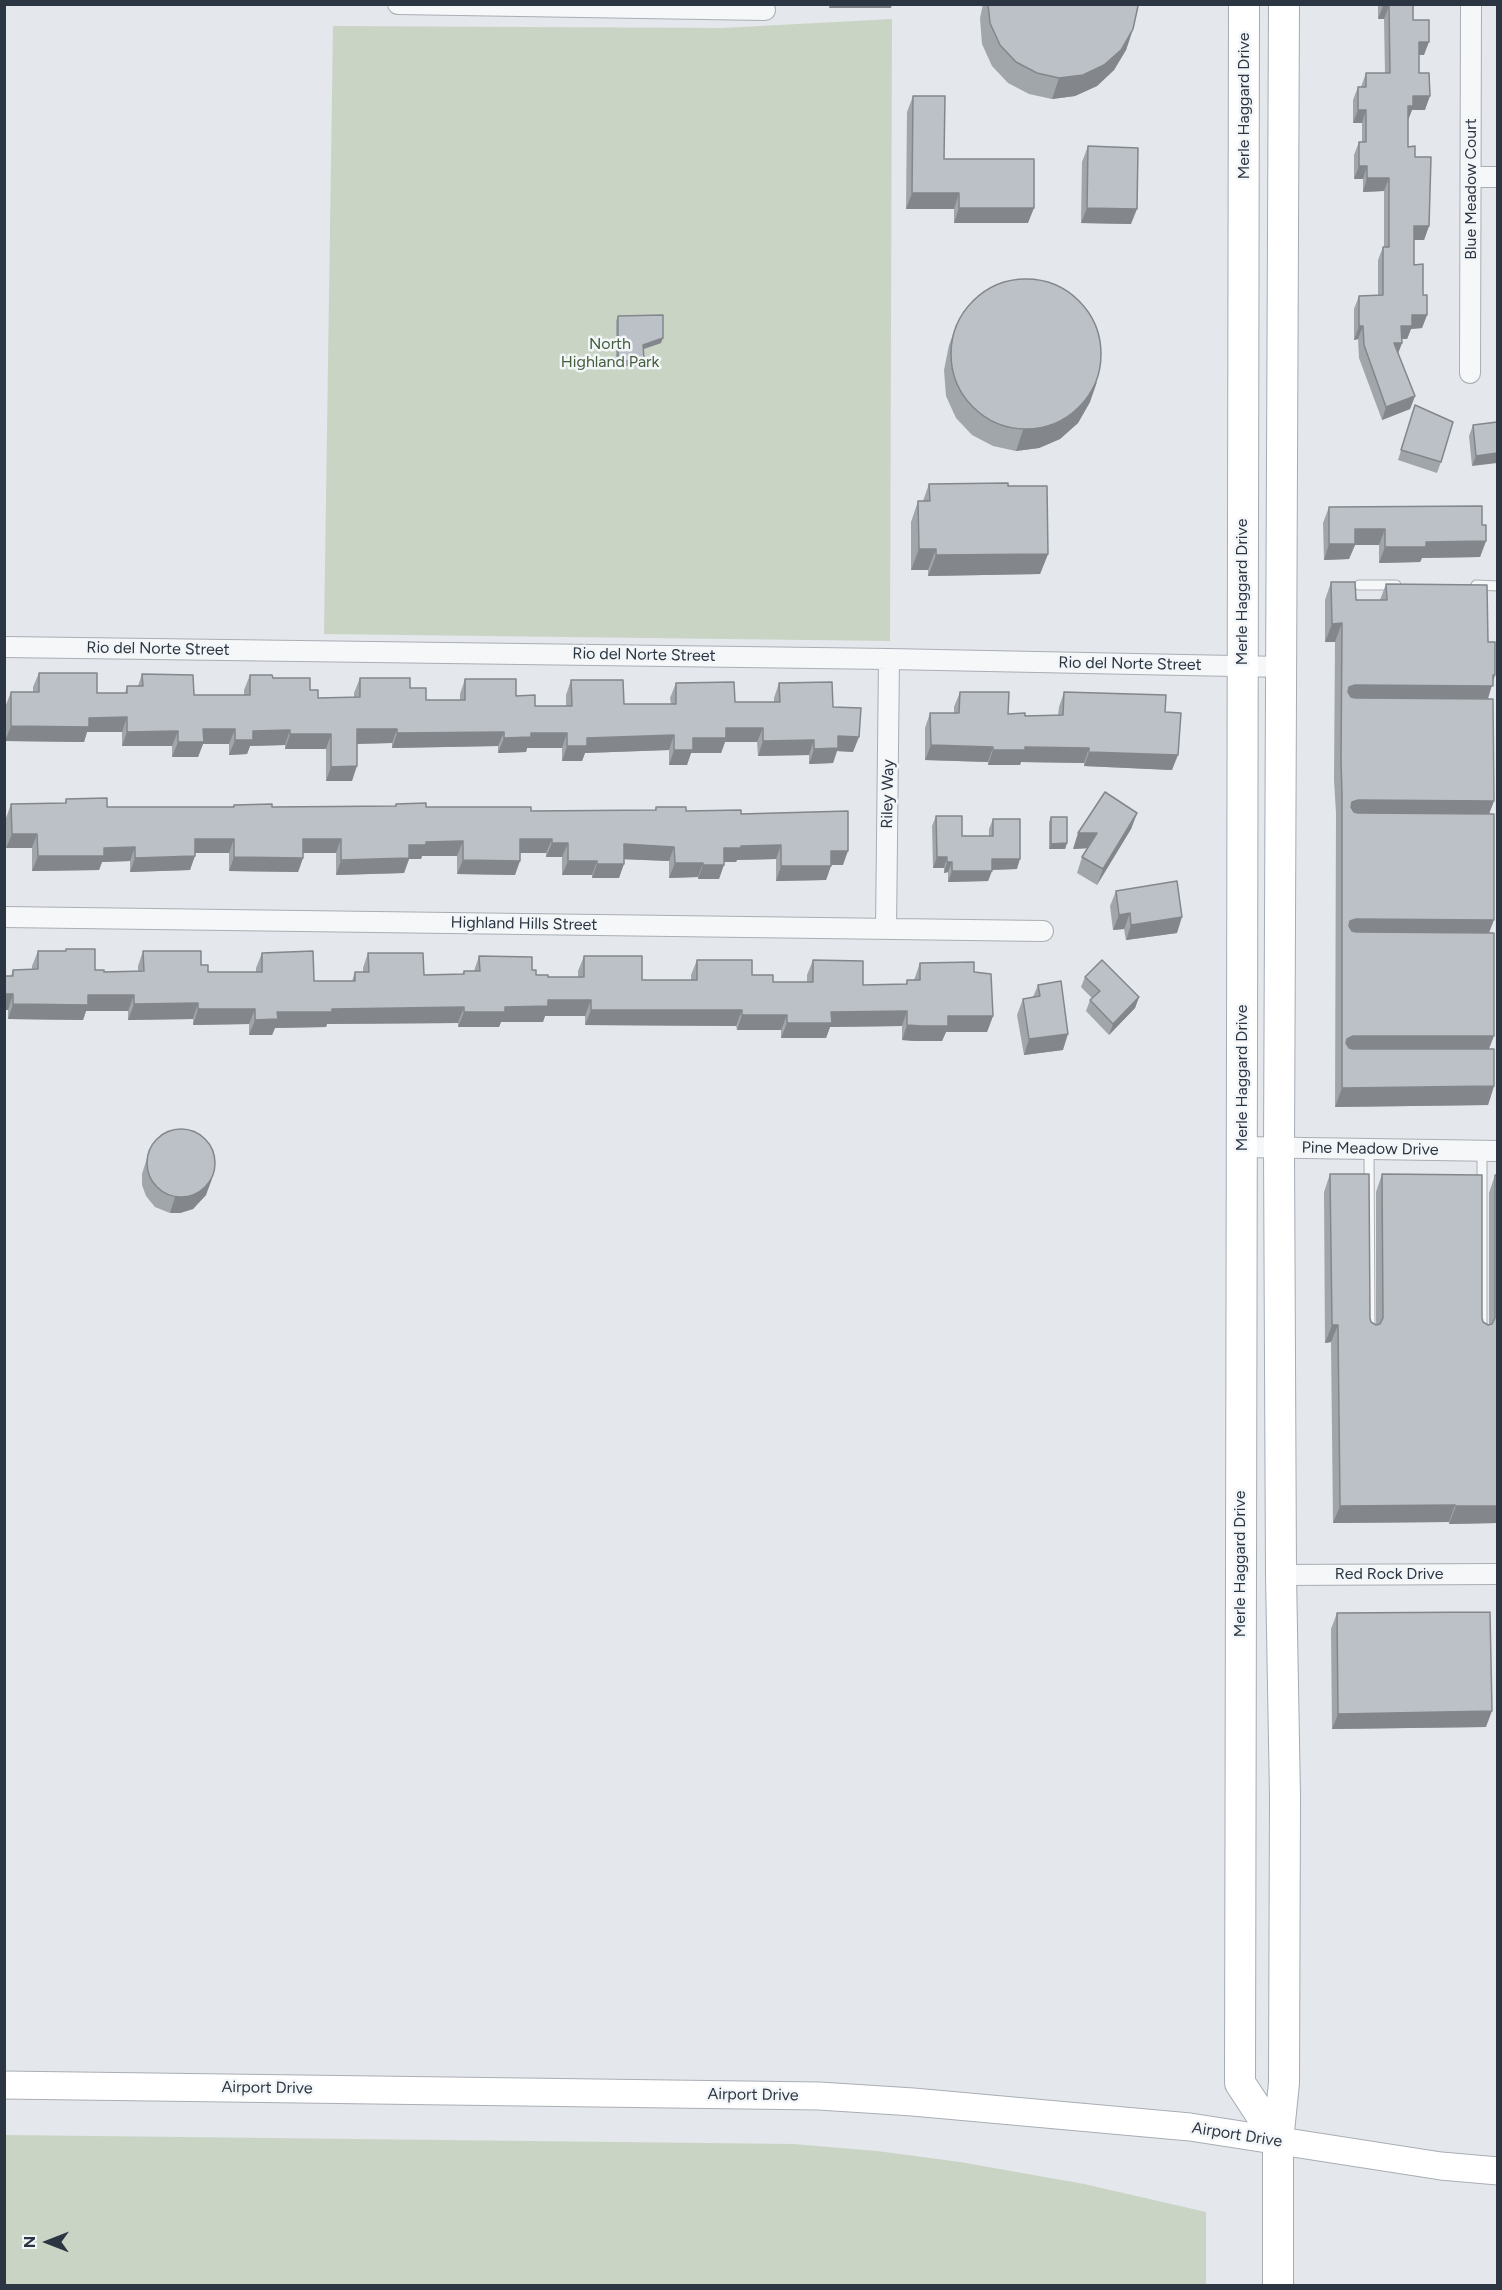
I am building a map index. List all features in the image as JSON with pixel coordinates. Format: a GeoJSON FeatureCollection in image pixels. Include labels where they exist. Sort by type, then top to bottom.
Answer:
{"type":"FeatureCollection","features":[{"type":"Feature","properties":{"kind":"main road","name":"Merle Haggard Drive"},"geometry":{"type":"LineString","coordinates":[[1244,4],[1240,2083],[1278,2141]]}},
{"type":"Feature","properties":{"kind":"main road"},"geometry":{"type":"LineString","coordinates":[[1278,2286],[1278,2141],[1284,2083],[1285,1796],[1281,1575],[1279,1148],[1283,667],[1284,4]]}},
{"type":"Feature","properties":{"kind":"main road","name":"Airport Drive"},"geometry":{"type":"LineString","coordinates":[[4,2085],[819,2096],[957,2105],[1190,2127],[1441,2166],[1497,2171]]}},
{"type":"Feature","properties":{"kind":"street"},"geometry":{"type":"LineString","coordinates":[[398,4],[765,10]]}},
{"type":"Feature","properties":{"kind":"street","name":"Blue Meadow Court"},"geometry":{"type":"LineString","coordinates":[[1470,373],[1471,4]]}},
{"type":"Feature","properties":{"kind":"street"},"geometry":{"type":"LineString","coordinates":[[1471,177],[1497,177]]}},
{"type":"Feature","properties":{"kind":"street","name":"Rio del Norte Street"},"geometry":{"type":"LineString","coordinates":[[4,647],[890,659],[1283,667]]}},
{"type":"Feature","properties":{"kind":"street","name":"Riley Way"},"geometry":{"type":"LineString","coordinates":[[886,928],[890,659]]}},
{"type":"Feature","properties":{"kind":"street","name":"Highland Hills Street"},"geometry":{"type":"LineString","coordinates":[[4,917],[1043,931]]}},
{"type":"Feature","properties":{"kind":"street","name":"Pine Meadow Drive"},"geometry":{"type":"LineString","coordinates":[[1242,1147],[1490,1151]]}},
{"type":"Feature","properties":{"kind":"street","name":"Red Rock Drive"},"geometry":{"type":"LineString","coordinates":[[1281,1575],[1497,1574]]}},
{"type":"Feature","properties":{"kind":"lane"},"geometry":{"type":"LineString","coordinates":[[1462,584],[1497,586]]}},
{"type":"Feature","properties":{"kind":"lane"},"geometry":{"type":"LineString","coordinates":[[1359,585],[1406,585]]}},
{"type":"Feature","properties":{"kind":"lane"},"geometry":{"type":"LineString","coordinates":[[1370,1149],[1370,1336]]}},
{"type":"Feature","properties":{"kind":"lane"},"geometry":{"type":"LineString","coordinates":[[1482,1336],[1490,1151]]}},
{"type":"Feature","properties":{"kind":"green space","name":"North Highland Park"},"geometry":{"type":"Polygon","coordinates":[[[892,19],[890,641],[324,634],[333,26],[722,28],[892,19]]]}},
{"type":"Feature","properties":{"kind":"green space"},"geometry":{"type":"Polygon","coordinates":[[[5,2135],[794,2144],[877,2151],[960,2162],[1084,2184],[1206,2212],[1206,2285],[5,2285],[5,2135]]]}},
{"type":"Feature","properties":{"kind":"building"},"geometry":{"type":"Polygon","coordinates":[[[988,4],[1138,4],[1138,6],[1133,29],[1121,50],[1104,65],[1083,75],[1059,78],[1037,73],[1016,62],[1000,45],[990,23],[988,4]]]}},
{"type":"Feature","properties":{"kind":"building"},"geometry":{"type":"Polygon","coordinates":[[[1383,4],[1413,4],[1413,20],[1429,20],[1429,42],[1419,42],[1419,73],[1429,73],[1430,96],[1413,96],[1413,106],[1408,106],[1408,147],[1415,146],[1415,157],[1431,157],[1429,226],[1414,226],[1414,265],[1423,264],[1423,295],[1427,295],[1427,315],[1412,315],[1412,326],[1401,326],[1402,343],[1394,343],[1415,396],[1386,407],[1364,345],[1363,326],[1359,326],[1359,296],[1383,295],[1383,247],[1389,247],[1389,178],[1367,178],[1367,166],[1359,166],[1359,142],[1366,142],[1366,110],[1358,110],[1358,87],[1366,87],[1366,73],[1390,73],[1389,6],[1383,6],[1383,4]]]}},
{"type":"Feature","properties":{"kind":"building"},"geometry":{"type":"Polygon","coordinates":[[[913,96],[945,96],[944,159],[1034,159],[1034,208],[959,208],[959,193],[912,193],[913,96]]]}},
{"type":"Feature","properties":{"kind":"building"},"geometry":{"type":"Polygon","coordinates":[[[1088,146],[1138,148],[1137,209],[1087,208],[1088,146]]]}},
{"type":"Feature","properties":{"kind":"building"},"geometry":{"type":"Polygon","coordinates":[[[1026,279],[1041,280],[1055,285],[1079,301],[1095,325],[1100,339],[1100,369],[1095,383],[1079,407],[1055,423],[1041,428],[1026,429],[1011,428],[997,423],[973,407],[957,383],[952,369],[951,354],[952,339],[957,325],[973,301],[997,285],[1011,280],[1026,279]]]}},
{"type":"Feature","properties":{"kind":"building"},"geometry":{"type":"Polygon","coordinates":[[[663,315],[663,338],[643,345],[644,360],[618,361],[618,316],[663,315]]]}},
{"type":"Feature","properties":{"kind":"building"},"geometry":{"type":"Polygon","coordinates":[[[1415,405],[1453,422],[1441,462],[1401,450],[1415,405]]]}},
{"type":"Feature","properties":{"kind":"building"},"geometry":{"type":"Polygon","coordinates":[[[1497,422],[1497,453],[1476,456],[1473,425],[1497,422]]]}},
{"type":"Feature","properties":{"kind":"building"},"geometry":{"type":"Polygon","coordinates":[[[1008,483],[1008,486],[1047,486],[1048,554],[936,555],[936,549],[919,549],[918,501],[930,501],[929,484],[1008,483]]]}},
{"type":"Feature","properties":{"kind":"building"},"geometry":{"type":"Polygon","coordinates":[[[1482,506],[1482,525],[1486,525],[1486,541],[1426,542],[1426,547],[1385,547],[1385,529],[1355,529],[1355,544],[1329,544],[1329,507],[1482,506]]]}},
{"type":"Feature","properties":{"kind":"building"},"geometry":{"type":"Polygon","coordinates":[[[1331,582],[1355,582],[1356,600],[1387,600],[1386,584],[1487,585],[1488,642],[1495,642],[1493,686],[1355,685],[1349,687],[1348,692],[1351,697],[1355,698],[1493,699],[1494,801],[1358,800],[1352,802],[1351,807],[1354,812],[1358,813],[1494,814],[1494,920],[1356,919],[1350,921],[1349,926],[1352,931],[1356,932],[1494,933],[1494,1036],[1353,1036],[1347,1039],[1346,1043],[1349,1048],[1353,1049],[1494,1049],[1494,1086],[1342,1088],[1342,623],[1332,624],[1331,582]]]}},
{"type":"Feature","properties":{"kind":"building"},"geometry":{"type":"Polygon","coordinates":[[[39,673],[97,673],[97,693],[127,693],[127,686],[143,686],[142,674],[193,675],[194,695],[250,695],[250,675],[272,675],[273,678],[310,678],[310,690],[318,690],[318,698],[360,697],[360,678],[410,678],[410,688],[426,688],[426,700],[465,700],[465,679],[516,679],[516,696],[535,695],[535,706],[572,706],[571,680],[623,680],[624,704],[676,704],[676,683],[734,682],[735,702],[780,702],[779,683],[832,682],[833,707],[861,708],[859,737],[838,736],[838,748],[814,749],[814,740],[763,741],[763,728],[726,728],[726,738],[693,738],[693,750],[674,750],[674,735],[587,738],[587,746],[567,746],[567,733],[531,733],[531,737],[504,738],[504,732],[397,733],[397,729],[357,729],[357,766],[331,767],[331,734],[290,734],[290,730],[253,731],[253,740],[235,740],[235,729],[203,729],[204,742],[178,742],[178,731],[127,732],[127,717],[89,718],[89,727],[11,726],[11,692],[39,692],[39,673]]]}},
{"type":"Feature","properties":{"kind":"building"},"geometry":{"type":"Polygon","coordinates":[[[960,692],[1009,692],[1008,714],[1025,713],[1025,716],[1063,715],[1064,692],[1166,695],[1165,712],[1181,713],[1178,755],[1089,752],[1089,748],[1025,747],[1025,750],[993,750],[993,747],[931,745],[930,713],[959,713],[960,692]]]}},
{"type":"Feature","properties":{"kind":"building"},"geometry":{"type":"Polygon","coordinates":[[[1105,792],[1137,813],[1103,869],[1082,857],[1097,833],[1078,833],[1105,792]]]}},
{"type":"Feature","properties":{"kind":"building"},"geometry":{"type":"Polygon","coordinates":[[[107,798],[107,807],[234,807],[234,805],[272,804],[272,807],[396,806],[396,804],[426,803],[426,807],[531,807],[531,811],[656,810],[656,807],[686,807],[686,811],[741,810],[741,814],[848,811],[848,851],[831,851],[831,866],[781,866],[781,845],[741,846],[741,848],[724,848],[724,865],[703,865],[703,863],[675,863],[674,847],[624,844],[624,864],[597,864],[597,861],[568,861],[568,843],[552,843],[552,839],[520,839],[520,861],[463,860],[463,841],[409,845],[409,858],[341,860],[341,839],[303,839],[303,858],[234,857],[234,839],[195,839],[195,856],[135,858],[135,847],[104,848],[104,856],[38,856],[37,834],[12,834],[11,804],[66,803],[66,799],[107,798]]]}},
{"type":"Feature","properties":{"kind":"building"},"geometry":{"type":"Polygon","coordinates":[[[936,816],[962,816],[962,836],[993,836],[993,819],[1020,819],[1020,859],[992,859],[992,871],[952,871],[952,862],[947,862],[947,857],[937,857],[936,816]]]}},
{"type":"Feature","properties":{"kind":"building"},"geometry":{"type":"Polygon","coordinates":[[[1051,817],[1067,817],[1067,843],[1051,844],[1051,817]]]}},
{"type":"Feature","properties":{"kind":"building"},"geometry":{"type":"Polygon","coordinates":[[[1177,881],[1182,917],[1131,925],[1130,913],[1119,915],[1116,891],[1177,881]]]}},
{"type":"Feature","properties":{"kind":"building"},"geometry":{"type":"Polygon","coordinates":[[[66,949],[95,949],[95,970],[104,970],[104,972],[144,971],[143,951],[201,951],[201,965],[208,965],[208,972],[262,972],[262,953],[313,951],[314,981],[355,981],[355,972],[369,972],[368,953],[423,953],[424,975],[464,974],[464,971],[480,971],[479,956],[532,957],[532,970],[536,970],[536,975],[548,975],[548,977],[584,977],[584,956],[642,956],[642,980],[697,980],[697,960],[752,960],[752,975],[773,975],[773,982],[813,982],[813,960],[863,961],[863,985],[907,984],[907,980],[920,980],[920,963],[974,962],[974,972],[991,974],[993,1016],[948,1016],[948,1026],[921,1026],[907,1025],[907,1011],[831,1012],[832,1023],[787,1023],[787,1015],[742,1015],[742,1010],[591,1010],[591,1000],[548,1000],[548,1006],[505,1007],[505,1012],[464,1012],[464,1007],[332,1009],[332,1012],[277,1012],[278,1019],[255,1020],[255,1009],[198,1009],[198,1003],[134,1004],[134,995],[88,995],[88,1005],[13,1004],[13,994],[4,994],[4,976],[13,976],[13,970],[38,969],[38,951],[66,951],[66,949]]]}},
{"type":"Feature","properties":{"kind":"building"},"geometry":{"type":"Polygon","coordinates":[[[1102,960],[1139,997],[1113,1024],[1090,1000],[1100,991],[1085,977],[1102,960]]]}},
{"type":"Feature","properties":{"kind":"building"},"geometry":{"type":"Polygon","coordinates":[[[1061,981],[1068,1034],[1029,1039],[1023,999],[1040,996],[1038,985],[1061,981]]]}},
{"type":"Feature","properties":{"kind":"building"},"geometry":{"type":"Polygon","coordinates":[[[181,1129],[194,1132],[205,1139],[212,1150],[215,1163],[212,1176],[205,1187],[194,1194],[181,1197],[168,1194],[157,1187],[150,1176],[147,1163],[150,1150],[157,1139],[168,1132],[181,1129]]]}},
{"type":"Feature","properties":{"kind":"building"},"geometry":{"type":"Polygon","coordinates":[[[1330,1174],[1369,1174],[1370,1318],[1371,1322],[1376,1325],[1380,1324],[1383,1318],[1382,1174],[1482,1175],[1482,1318],[1483,1322],[1488,1325],[1492,1324],[1495,1318],[1495,1175],[1497,1175],[1497,1506],[1340,1506],[1338,1325],[1332,1325],[1330,1174]]]}},
{"type":"Feature","properties":{"kind":"building"},"geometry":{"type":"Polygon","coordinates":[[[1490,1612],[1492,1711],[1338,1714],[1337,1613],[1490,1612]]]}}]}
